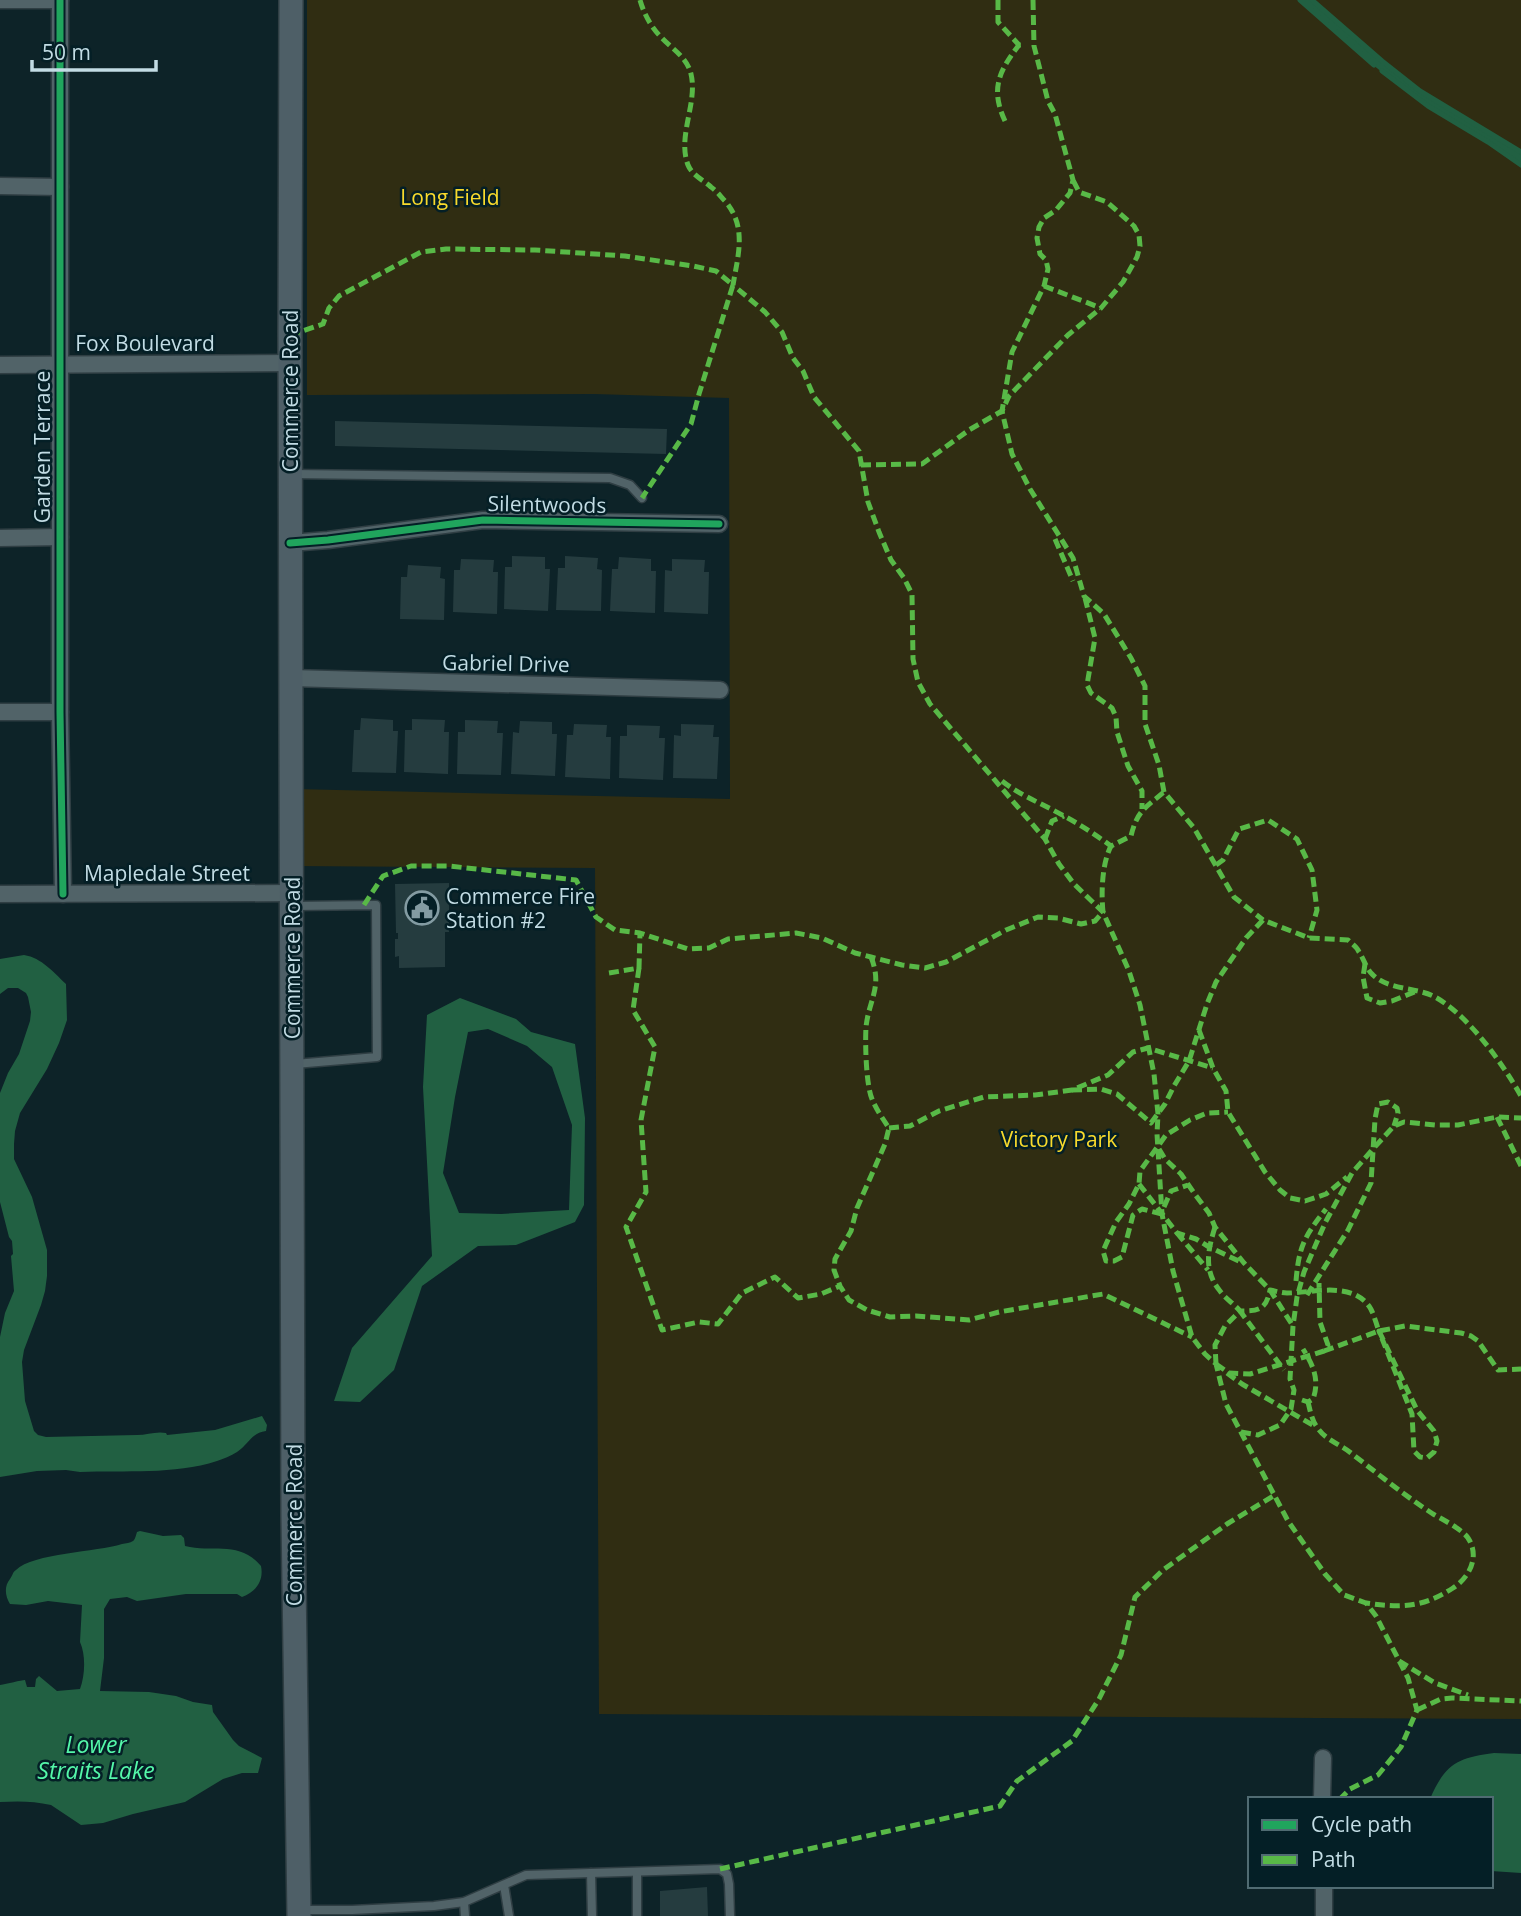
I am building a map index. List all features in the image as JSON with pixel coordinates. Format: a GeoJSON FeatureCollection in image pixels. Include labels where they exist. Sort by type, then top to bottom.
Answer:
{"type":"FeatureCollection","features":[{"type":"Feature","properties":{"kind":"main road","name":"Commerce Road"},"geometry":{"type":"LineString","coordinates":[[291,0],[293,1566],[299,1913]]}},
{"type":"Feature","properties":{"kind":"street"},"geometry":{"type":"LineString","coordinates":[[0,0],[60,0]]}},
{"type":"Feature","properties":{"kind":"street","name":"Garden Terrace"},"geometry":{"type":"LineString","coordinates":[[60,0],[60,712],[63,894]]}},
{"type":"Feature","properties":{"kind":"street"},"geometry":{"type":"LineString","coordinates":[[0,186],[60,187]]}},
{"type":"Feature","properties":{"kind":"street","name":"Fox Boulevard"},"geometry":{"type":"LineString","coordinates":[[0,365],[290,363]]}},
{"type":"Feature","properties":{"kind":"street","name":"Silentwoods"},"geometry":{"type":"LineString","coordinates":[[290,543],[483,520],[719,524]]}},
{"type":"Feature","properties":{"kind":"street"},"geometry":{"type":"LineString","coordinates":[[0,538],[60,537]]}},
{"type":"Feature","properties":{"kind":"street","name":"Gabriel Drive"},"geometry":{"type":"LineString","coordinates":[[291,678],[720,690]]}},
{"type":"Feature","properties":{"kind":"street"},"geometry":{"type":"LineString","coordinates":[[0,712],[60,712]]}},
{"type":"Feature","properties":{"kind":"street","name":"Mapledale Street"},"geometry":{"type":"LineString","coordinates":[[0,894],[292,900]]}},
{"type":"Feature","properties":{"kind":"street"},"geometry":{"type":"LineString","coordinates":[[1322,1797],[1323,1758]]}},
{"type":"Feature","properties":{"kind":"street"},"geometry":{"type":"LineString","coordinates":[[1324,1888],[1324,1916]]}},
{"type":"Feature","properties":{"kind":"lane"},"geometry":{"type":"LineString","coordinates":[[290,474],[610,478],[630,485],[642,498]]}},
{"type":"Feature","properties":{"kind":"lane"},"geometry":{"type":"LineString","coordinates":[[292,900],[376,905],[377,1057],[292,1064]]}},
{"type":"Feature","properties":{"kind":"lane"},"geometry":{"type":"LineString","coordinates":[[299,1913],[377,1913],[464,1902],[526,1875],[720,1869],[727,1874],[730,1916]]}},
{"type":"Feature","properties":{"kind":"lane"},"geometry":{"type":"LineString","coordinates":[[637,1872],[637,1916]]}},
{"type":"Feature","properties":{"kind":"lane"},"geometry":{"type":"LineString","coordinates":[[591,1873],[592,1916]]}},
{"type":"Feature","properties":{"kind":"lane"},"geometry":{"type":"LineString","coordinates":[[504,1885],[509,1916]]}},
{"type":"Feature","properties":{"kind":"lane"},"geometry":{"type":"LineString","coordinates":[[464,1902],[465,1916]]}},
{"type":"Feature","properties":{"kind":"green space","name":"Victory Park"},"geometry":{"type":"Polygon","coordinates":[[[307,0],[1521,0],[1521,1719],[599,1714],[595,868],[293,866],[294,789],[730,799],[729,398],[594,394],[307,395],[307,0]]]}},
{"type":"Feature","properties":{"kind":"water"},"geometry":{"type":"Polygon","coordinates":[[[1300,0],[1312,0],[1420,91],[1521,152],[1521,165],[1401,87],[1300,0]]]}},
{"type":"Feature","properties":{"kind":"water"},"geometry":{"type":"Polygon","coordinates":[[[24,955],[42,962],[66,984],[67,1020],[47,1069],[20,1113],[15,1131],[14,1159],[32,1197],[47,1250],[45,1291],[22,1362],[25,1401],[34,1431],[46,1437],[159,1432],[167,1435],[215,1430],[262,1416],[267,1425],[266,1431],[257,1434],[237,1452],[224,1458],[201,1465],[167,1470],[37,1471],[0,1477],[0,1337],[5,1313],[14,1291],[12,1241],[0,1202],[0,1093],[19,1054],[31,1012],[26,993],[18,988],[8,988],[0,994],[0,959],[24,955]]]}},
{"type":"Feature","properties":{"kind":"water"},"geometry":{"type":"Polygon","coordinates":[[[460,998],[516,1019],[531,1032],[575,1044],[585,1118],[584,1205],[575,1222],[516,1245],[478,1246],[422,1286],[394,1370],[360,1402],[334,1401],[352,1348],[432,1256],[423,1087],[427,1015],[460,998]],[[488,1029],[468,1032],[443,1173],[459,1213],[501,1214],[569,1210],[572,1125],[552,1067],[527,1046],[488,1029]]]}},
{"type":"Feature","properties":{"kind":"water","name":"Lower Straits Lake"},"geometry":{"type":"Polygon","coordinates":[[[140,1531],[163,1536],[181,1535],[185,1546],[244,1553],[261,1566],[260,1581],[255,1589],[242,1597],[237,1594],[186,1594],[137,1601],[127,1597],[110,1599],[104,1609],[104,1658],[100,1691],[149,1692],[212,1705],[213,1712],[233,1740],[262,1758],[258,1773],[242,1773],[223,1779],[185,1802],[103,1823],[81,1825],[51,1805],[0,1802],[0,1685],[25,1680],[27,1687],[35,1687],[39,1676],[57,1691],[80,1689],[84,1666],[80,1642],[82,1605],[48,1601],[26,1605],[10,1604],[6,1591],[8,1582],[24,1564],[50,1556],[129,1543],[140,1531]]]}},
{"type":"Feature","properties":{"kind":"water"},"geometry":{"type":"Polygon","coordinates":[[[1494,1753],[1521,1754],[1521,1873],[1493,1871],[1493,1797],[1431,1797],[1447,1770],[1470,1757],[1494,1753]]]}},
{"type":"Feature","properties":{"kind":"building"},"geometry":{"type":"Polygon","coordinates":[[[335,421],[667,429],[666,454],[335,446],[335,421]]]}},
{"type":"Feature","properties":{"kind":"building"},"geometry":{"type":"Polygon","coordinates":[[[512,556],[545,557],[545,569],[550,569],[548,611],[504,609],[505,567],[512,567],[512,556]]]}},
{"type":"Feature","properties":{"kind":"building"},"geometry":{"type":"Polygon","coordinates":[[[565,556],[598,558],[597,569],[602,570],[601,611],[556,610],[558,568],[565,568],[565,556]]]}},
{"type":"Feature","properties":{"kind":"building"},"geometry":{"type":"Polygon","coordinates":[[[619,557],[651,559],[651,571],[656,571],[655,613],[610,611],[612,569],[618,569],[619,557]]]}},
{"type":"Feature","properties":{"kind":"building"},"geometry":{"type":"Polygon","coordinates":[[[461,559],[494,560],[493,572],[498,572],[497,614],[453,612],[454,570],[460,570],[461,559]]]}},
{"type":"Feature","properties":{"kind":"building"},"geometry":{"type":"Polygon","coordinates":[[[672,559],[705,560],[704,572],[709,572],[708,614],[664,612],[665,570],[672,571],[672,559]]]}},
{"type":"Feature","properties":{"kind":"building"},"geometry":{"type":"Polygon","coordinates":[[[408,565],[441,567],[440,578],[445,579],[444,620],[400,619],[401,577],[407,577],[408,565]]]}},
{"type":"Feature","properties":{"kind":"building"},"geometry":{"type":"Polygon","coordinates":[[[361,718],[393,720],[393,731],[398,731],[396,773],[352,772],[354,730],[360,730],[361,718]]]}},
{"type":"Feature","properties":{"kind":"building"},"geometry":{"type":"Polygon","coordinates":[[[412,719],[445,720],[444,732],[449,732],[448,774],[404,772],[405,730],[412,730],[412,719]]]}},
{"type":"Feature","properties":{"kind":"building"},"geometry":{"type":"Polygon","coordinates":[[[465,720],[498,721],[497,733],[503,733],[501,775],[457,774],[458,732],[465,732],[465,720]]]}},
{"type":"Feature","properties":{"kind":"building"},"geometry":{"type":"Polygon","coordinates":[[[520,721],[552,722],[552,734],[557,734],[555,776],[511,774],[513,732],[519,733],[520,721]]]}},
{"type":"Feature","properties":{"kind":"building"},"geometry":{"type":"Polygon","coordinates":[[[574,724],[607,725],[606,737],[611,737],[610,779],[565,777],[567,735],[573,735],[574,724]]]}},
{"type":"Feature","properties":{"kind":"building"},"geometry":{"type":"Polygon","coordinates":[[[681,724],[714,725],[713,737],[719,737],[717,779],[673,778],[674,735],[681,736],[681,724]]]}},
{"type":"Feature","properties":{"kind":"building"},"geometry":{"type":"Polygon","coordinates":[[[627,725],[660,726],[659,738],[665,738],[663,780],[619,778],[620,736],[627,736],[627,725]]]}},
{"type":"Feature","properties":{"kind":"building","name":"Commerce Fire Station #2"},"geometry":{"type":"Polygon","coordinates":[[[449,883],[449,932],[445,932],[445,967],[399,968],[399,956],[395,957],[395,939],[398,939],[398,933],[395,884],[449,883]]]}},
{"type":"Feature","properties":{"kind":"building"},"geometry":{"type":"Polygon","coordinates":[[[707,1887],[708,1916],[660,1916],[660,1891],[707,1887]]]}},
{"type":"Feature","properties":{"kind":"waterway"},"geometry":{"type":"LineString","coordinates":[[1300,0],[1374,65]]}},
{"type":"Feature","properties":{"kind":"waterway"},"geometry":{"type":"LineString","coordinates":[[1312,0],[1420,91],[1521,152]]}},
{"type":"Feature","properties":{"kind":"waterway"},"geometry":{"type":"LineString","coordinates":[[1382,71],[1428,106],[1521,165]]}},
{"type":"Feature","properties":{"kind":"marked path"},"geometry":{"type":"LineString","coordinates":[[640,0],[651,25],[683,58],[691,74],[692,96],[685,154],[692,172],[726,202],[737,222],[739,252],[733,285],[765,312],[782,332],[814,397],[859,451],[868,502],[879,532],[891,560],[912,594],[913,659],[918,682],[930,704],[1045,839],[1074,884],[1103,912],[1129,971],[1140,1005],[1154,1074],[1162,1214],[1173,1271],[1192,1337],[1216,1364],[1226,1404],[1288,1521],[1325,1574],[1344,1595],[1366,1603],[1376,1616],[1408,1678],[1417,1710],[1401,1747],[1378,1775],[1350,1789],[1342,1797]]}},
{"type":"Feature","properties":{"kind":"marked path"},"geometry":{"type":"LineString","coordinates":[[998,0],[998,22],[1019,45],[1025,45]]}},
{"type":"Feature","properties":{"kind":"marked path"},"geometry":{"type":"LineString","coordinates":[[1033,0],[1034,46],[1073,180],[1070,193],[1056,210],[1044,218],[1039,227],[1037,238],[1040,254],[1046,260],[1048,269],[1044,286],[1012,352],[1002,411],[1012,454],[1030,489],[1073,558],[1084,596],[1104,614],[1145,686],[1145,724],[1159,765],[1164,792],[1194,828],[1234,897],[1263,920]]}},
{"type":"Feature","properties":{"kind":"marked path"},"geometry":{"type":"LineString","coordinates":[[1005,121],[998,99],[999,81],[1006,63],[1019,45]]}},
{"type":"Feature","properties":{"kind":"marked path"},"geometry":{"type":"LineString","coordinates":[[861,465],[922,464],[969,430],[1002,411],[1009,396],[1068,335],[1101,308],[1123,282],[1137,257],[1139,235],[1134,226],[1107,202],[1079,192],[1073,180]]}},
{"type":"Feature","properties":{"kind":"marked path"},"geometry":{"type":"LineString","coordinates":[[290,335],[323,324],[329,308],[339,296],[421,252],[446,249],[535,250],[625,256],[716,271],[733,285],[691,424],[642,498]]}},
{"type":"Feature","properties":{"kind":"marked path"},"geometry":{"type":"LineString","coordinates":[[1044,286],[1101,308]]}},
{"type":"Feature","properties":{"kind":"marked path"},"geometry":{"type":"LineString","coordinates":[[1055,539],[1073,581]]}},
{"type":"Feature","properties":{"kind":"marked path"},"geometry":{"type":"LineString","coordinates":[[1085,598],[1095,638],[1087,685],[1091,693],[1112,708],[1116,717],[1117,732],[1128,766],[1142,791],[1142,809]]}},
{"type":"Feature","properties":{"kind":"marked path"},"geometry":{"type":"LineString","coordinates":[[1002,781],[1111,846],[1131,836],[1139,815],[1164,792]]}},
{"type":"Feature","properties":{"kind":"marked path"},"geometry":{"type":"LineString","coordinates":[[1045,839],[1052,821],[1064,816]]}},
{"type":"Feature","properties":{"kind":"marked path"},"geometry":{"type":"LineString","coordinates":[[1216,865],[1223,860],[1239,829],[1268,820],[1297,839],[1312,870],[1317,910],[1309,938]]}},
{"type":"Feature","properties":{"kind":"marked path"},"geometry":{"type":"LineString","coordinates":[[364,905],[383,876],[411,866],[449,866],[576,880],[596,917],[615,930],[640,933],[688,949],[709,948],[728,939],[796,933],[822,938],[855,953],[925,968],[946,962],[1006,930],[1038,917],[1058,918],[1081,924],[1095,921],[1103,912],[1103,878],[1111,846]]}},
{"type":"Feature","properties":{"kind":"marked path"},"geometry":{"type":"LineString","coordinates":[[1072,1090],[1101,1089],[1117,1094],[1151,1123],[1189,1061],[1216,982],[1246,938],[1263,920],[1309,938],[1348,940],[1379,980],[1426,993],[1446,1004],[1483,1040],[1521,1096]]}},
{"type":"Feature","properties":{"kind":"marked path"},"geometry":{"type":"LineString","coordinates":[[609,973],[639,968],[640,933]]}},
{"type":"Feature","properties":{"kind":"marked path"},"geometry":{"type":"LineString","coordinates":[[871,957],[876,977],[866,1027],[867,1074],[872,1099],[889,1128],[885,1144],[857,1208],[851,1231],[835,1259],[834,1270],[849,1300],[867,1310],[890,1317],[969,1320],[999,1312],[1103,1294],[1192,1337]]}},
{"type":"Feature","properties":{"kind":"marked path"},"geometry":{"type":"LineString","coordinates":[[1365,964],[1363,977],[1367,998],[1380,1003],[1417,991]]}},
{"type":"Feature","properties":{"kind":"marked path"},"geometry":{"type":"LineString","coordinates":[[639,968],[633,1010],[655,1047],[641,1120],[646,1192],[626,1227],[662,1330],[699,1322],[718,1324],[742,1293],[775,1277],[798,1298],[821,1294],[840,1286]]}},
{"type":"Feature","properties":{"kind":"marked path"},"geometry":{"type":"LineString","coordinates":[[1199,1030],[1213,1068],[1226,1091],[1228,1112],[1265,1172],[1280,1190],[1290,1198],[1305,1201],[1326,1194],[1347,1177]]}},
{"type":"Feature","properties":{"kind":"marked path"},"geometry":{"type":"LineString","coordinates":[[889,1128],[910,1126],[939,1111],[984,1097],[1072,1090],[1108,1075],[1133,1052],[1148,1048],[1213,1068]]}},
{"type":"Feature","properties":{"kind":"marked path"},"geometry":{"type":"LineString","coordinates":[[1307,1295],[1348,1230],[1371,1183],[1378,1104],[1388,1102],[1397,1108],[1394,1126]]}},
{"type":"Feature","properties":{"kind":"marked path"},"geometry":{"type":"LineString","coordinates":[[1162,1214],[1142,1209],[1133,1215],[1122,1257],[1106,1261],[1103,1251],[1116,1222],[1139,1184],[1140,1171],[1166,1135],[1207,1113],[1228,1112]]}},
{"type":"Feature","properties":{"kind":"marked path"},"geometry":{"type":"LineString","coordinates":[[1497,1117],[1521,1166]]}},
{"type":"Feature","properties":{"kind":"marked path"},"geometry":{"type":"LineString","coordinates":[[1241,1432],[1258,1435],[1280,1425],[1291,1409],[1294,1390],[1290,1379],[1293,1326],[1304,1272],[1325,1223],[1352,1173],[1372,1150],[1394,1126],[1404,1122],[1458,1125],[1497,1117],[1521,1118]]}},
{"type":"Feature","properties":{"kind":"marked path"},"geometry":{"type":"LineString","coordinates":[[1159,1149],[1165,1159],[1181,1174],[1209,1213],[1215,1227],[1270,1290],[1293,1326]]}},
{"type":"Feature","properties":{"kind":"marked path"},"geometry":{"type":"LineString","coordinates":[[1139,1184],[1177,1233],[1196,1239],[1241,1262]]}},
{"type":"Feature","properties":{"kind":"marked path"},"geometry":{"type":"LineString","coordinates":[[1164,1207],[1171,1191],[1188,1185]]}},
{"type":"Feature","properties":{"kind":"marked path"},"geometry":{"type":"LineString","coordinates":[[1296,1281],[1304,1242],[1326,1209]]}},
{"type":"Feature","properties":{"kind":"marked path"},"geometry":{"type":"LineString","coordinates":[[1215,1227],[1208,1260],[1211,1275],[1222,1294],[1240,1311],[1261,1308],[1270,1290],[1287,1293],[1331,1290],[1352,1293],[1369,1306],[1379,1331],[1405,1326],[1461,1333],[1478,1341],[1498,1370],[1521,1369]]}},
{"type":"Feature","properties":{"kind":"marked path"},"geometry":{"type":"LineString","coordinates":[[1177,1233],[1208,1270]]}},
{"type":"Feature","properties":{"kind":"marked path"},"geometry":{"type":"LineString","coordinates":[[1216,1364],[1229,1373],[1250,1374],[1324,1351],[1328,1345],[1320,1322],[1319,1283]]}},
{"type":"Feature","properties":{"kind":"marked path"},"geometry":{"type":"LineString","coordinates":[[1216,1364],[1215,1345],[1225,1326],[1240,1311],[1284,1370]]}},
{"type":"Feature","properties":{"kind":"marked path"},"geometry":{"type":"LineString","coordinates":[[1379,1331],[1417,1410],[1434,1431],[1437,1441],[1434,1452],[1427,1458],[1420,1457],[1414,1451],[1412,1414],[1379,1331]]}},
{"type":"Feature","properties":{"kind":"marked path"},"geometry":{"type":"LineString","coordinates":[[1324,1351],[1379,1331]]}},
{"type":"Feature","properties":{"kind":"marked path"},"geometry":{"type":"LineString","coordinates":[[1302,1400],[1308,1402],[1313,1399],[1316,1385],[1312,1367],[1303,1349]]}},
{"type":"Feature","properties":{"kind":"marked path"},"geometry":{"type":"LineString","coordinates":[[1227,1373],[1316,1427]]}},
{"type":"Feature","properties":{"kind":"marked path"},"geometry":{"type":"LineString","coordinates":[[1308,1402],[1314,1422],[1324,1435],[1422,1507],[1462,1532],[1471,1545],[1473,1559],[1468,1572],[1459,1583],[1442,1595],[1411,1605],[1366,1603]]}},
{"type":"Feature","properties":{"kind":"marked path"},"geometry":{"type":"LineString","coordinates":[[720,1869],[1000,1806],[1017,1781],[1072,1741],[1099,1699],[1121,1655],[1135,1597],[1163,1570],[1227,1524],[1275,1495]]}},
{"type":"Feature","properties":{"kind":"marked path"},"geometry":{"type":"LineString","coordinates":[[1399,1661],[1435,1683],[1468,1695]]}},
{"type":"Feature","properties":{"kind":"marked path"},"geometry":{"type":"LineString","coordinates":[[1417,1710],[1441,1699],[1452,1698],[1521,1701]]}},
{"type":"Feature","properties":{"kind":"cycle path"},"geometry":{"type":"LineString","coordinates":[[60,0],[60,712],[63,894]]}},
{"type":"Feature","properties":{"kind":"cycle path"},"geometry":{"type":"LineString","coordinates":[[290,543],[483,520],[719,524]]}},
{"type":"Feature","properties":{"kind":"place","name":"Commerce Fire Station #2"},"geometry":{"type":"Point","coordinates":[422,908]}},
{"type":"Feature","properties":{"kind":"park label","name":"Long Field"},"geometry":{"type":"Point","coordinates":[450,197]}}]}
